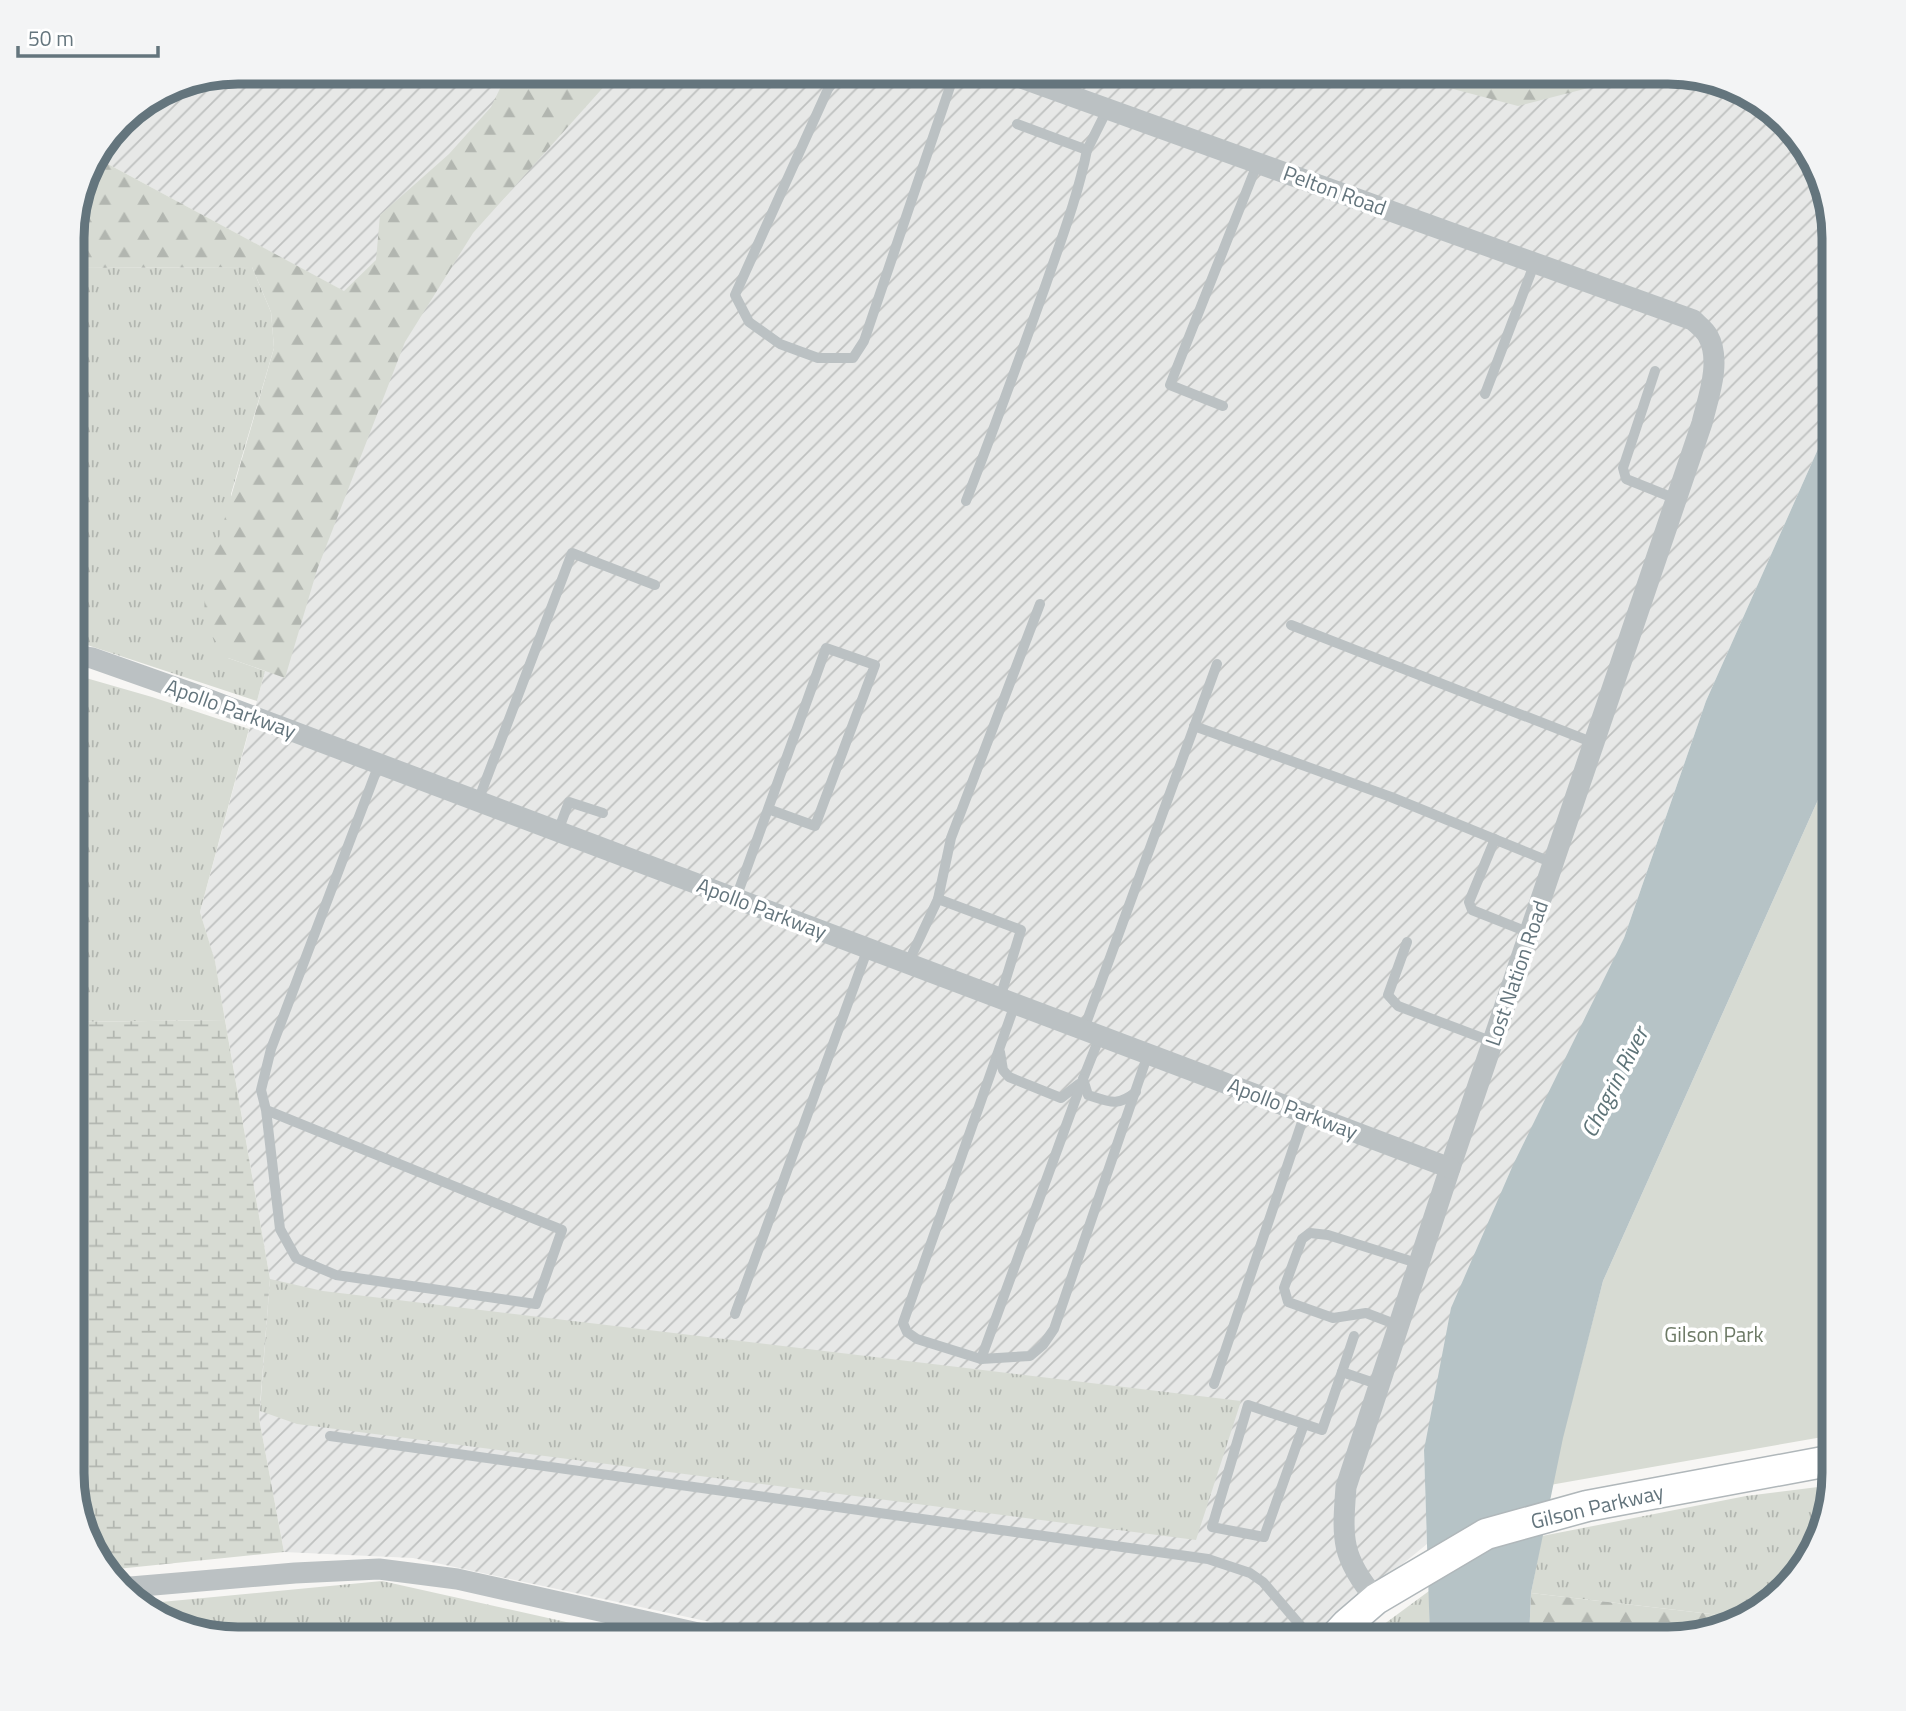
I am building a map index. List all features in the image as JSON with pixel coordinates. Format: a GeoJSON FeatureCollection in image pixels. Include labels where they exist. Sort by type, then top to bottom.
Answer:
{"type":"FeatureCollection","features":[{"type":"Feature","properties":{"kind":"street","name":"Pelton Road"},"geometry":{"type":"LineString","coordinates":[[1039,84],[1664,308]]}},
{"type":"Feature","properties":{"kind":"street","name":"Lost Nation Road"},"geometry":{"type":"LineString","coordinates":[[1388,1592],[1361,1581],[1349,1559],[1343,1530],[1346,1487],[1401,1326],[1450,1168],[1702,423],[1713,373],[1714,354],[1708,336],[1693,320],[1664,308]]}},
{"type":"Feature","properties":{"kind":"street","name":"Apollo Parkway"},"geometry":{"type":"LineString","coordinates":[[84,657],[181,689],[1450,1168]]}},
{"type":"Feature","properties":{"kind":"street","name":"Gilson Parkway"},"geometry":{"type":"LineString","coordinates":[[1388,1592],[1486,1534],[1587,1506],[1822,1462]]}},
{"type":"Feature","properties":{"kind":"street"},"geometry":{"type":"LineString","coordinates":[[134,1587],[379,1569],[457,1579],[671,1627]]}},
{"type":"Feature","properties":{"kind":"street"},"geometry":{"type":"LineString","coordinates":[[1344,1627],[1388,1592]]}},
{"type":"Feature","properties":{"kind":"lane"},"geometry":{"type":"LineString","coordinates":[[832,84],[735,295],[749,322],[780,344],[818,358],[853,359],[864,341],[951,84]]}},
{"type":"Feature","properties":{"kind":"lane"},"geometry":{"type":"LineString","coordinates":[[967,501],[1060,242],[1081,180],[1087,150],[1108,108]]}},
{"type":"Feature","properties":{"kind":"lane"},"geometry":{"type":"LineString","coordinates":[[1017,124],[1087,150]]}},
{"type":"Feature","properties":{"kind":"lane"},"geometry":{"type":"LineString","coordinates":[[1223,405],[1170,385],[1258,162]]}},
{"type":"Feature","properties":{"kind":"lane"},"geometry":{"type":"LineString","coordinates":[[1485,394],[1535,262]]}},
{"type":"Feature","properties":{"kind":"lane"},"geometry":{"type":"LineString","coordinates":[[1656,371],[1622,468],[1626,480],[1676,499]]}},
{"type":"Feature","properties":{"kind":"lane"},"geometry":{"type":"LineString","coordinates":[[478,801],[572,554],[655,585]]}},
{"type":"Feature","properties":{"kind":"lane"},"geometry":{"type":"LineString","coordinates":[[908,963],[938,899],[951,838],[1040,604]]}},
{"type":"Feature","properties":{"kind":"lane"},"geometry":{"type":"LineString","coordinates":[[1291,625],[1594,743]]}},
{"type":"Feature","properties":{"kind":"lane"},"geometry":{"type":"LineString","coordinates":[[736,898],[768,809],[826,648],[875,665],[815,827],[768,809]]}},
{"type":"Feature","properties":{"kind":"lane"},"geometry":{"type":"LineString","coordinates":[[981,1359],[1083,1079],[1092,1033],[1217,664]]}},
{"type":"Feature","properties":{"kind":"lane"},"geometry":{"type":"LineString","coordinates":[[1194,726],[1367,788],[1553,863]]}},
{"type":"Feature","properties":{"kind":"lane"},"geometry":{"type":"LineString","coordinates":[[266,1110],[562,1230],[536,1304],[336,1275],[296,1258],[280,1229],[266,1110],[261,1090],[271,1049],[379,764]]}},
{"type":"Feature","properties":{"kind":"lane"},"geometry":{"type":"LineString","coordinates":[[558,831],[569,802],[603,813]]}},
{"type":"Feature","properties":{"kind":"lane"},"geometry":{"type":"LineString","coordinates":[[1495,839],[1469,902],[1472,910],[1530,933]]}},
{"type":"Feature","properties":{"kind":"lane"},"geometry":{"type":"LineString","coordinates":[[938,899],[1021,930],[999,1049],[903,1323],[907,1332],[917,1339],[981,1359],[1030,1356],[1043,1345],[1054,1329],[1148,1054]]}},
{"type":"Feature","properties":{"kind":"lane"},"geometry":{"type":"LineString","coordinates":[[1406,943],[1388,995],[1398,1006],[1493,1042]]}},
{"type":"Feature","properties":{"kind":"lane"},"geometry":{"type":"LineString","coordinates":[[735,1314],[868,948]]}},
{"type":"Feature","properties":{"kind":"lane"},"geometry":{"type":"LineString","coordinates":[[999,1049],[1003,1070],[1009,1077],[1061,1098],[1069,1094],[1083,1079]]}},
{"type":"Feature","properties":{"kind":"lane"},"geometry":{"type":"LineString","coordinates":[[1083,1079],[1088,1095],[1111,1102],[1122,1102],[1136,1091]]}},
{"type":"Feature","properties":{"kind":"lane"},"geometry":{"type":"LineString","coordinates":[[1214,1384],[1305,1113]]}},
{"type":"Feature","properties":{"kind":"lane"},"geometry":{"type":"LineString","coordinates":[[1401,1326],[1366,1313],[1334,1318],[1288,1302],[1284,1288],[1302,1239],[1310,1233],[1328,1235],[1420,1264]]}},
{"type":"Feature","properties":{"kind":"lane"},"geometry":{"type":"LineString","coordinates":[[1304,1424],[1264,1537],[1212,1527],[1248,1405],[1322,1430],[1354,1336]]}},
{"type":"Feature","properties":{"kind":"lane"},"geometry":{"type":"LineString","coordinates":[[1342,1372],[1380,1385]]}},
{"type":"Feature","properties":{"kind":"lane"},"geometry":{"type":"LineString","coordinates":[[330,1436],[1208,1559],[1250,1573],[1263,1582],[1302,1627]]}},
{"type":"Feature","properties":{"kind":"shaded area"},"geometry":{"type":"Polygon","coordinates":[[[238,84],[1668,84],[1698,87],[1736,100],[1762,116],[1790,144],[1810,179],[1821,218],[1822,440],[1706,701],[1624,938],[1424,1450],[1427,1544],[1326,1627],[733,1627],[413,1558],[284,1552],[259,1418],[270,1279],[215,962],[200,912],[284,601],[384,313],[105,162],[129,129],[161,105],[198,89],[238,84]]]}},
{"type":"Feature","properties":{"kind":"green space"},"geometry":{"type":"Polygon","coordinates":[[[502,84],[606,84],[473,233],[405,342],[317,570],[285,678],[228,658],[205,626],[204,590],[274,348],[271,312],[252,267],[84,268],[87,208],[100,170],[105,162],[344,291],[376,260],[380,215],[449,154],[491,107],[502,84]]]}},
{"type":"Feature","properties":{"kind":"green space"},"geometry":{"type":"Polygon","coordinates":[[[1434,84],[1604,84],[1518,106],[1434,84]]]}},
{"type":"Feature","properties":{"kind":"green space"},"geometry":{"type":"Polygon","coordinates":[[[252,267],[271,312],[274,348],[231,494],[228,658],[265,671],[257,701],[84,644],[84,268],[252,267]]]}},
{"type":"Feature","properties":{"kind":"green space"},"geometry":{"type":"Polygon","coordinates":[[[84,677],[249,729],[200,912],[215,961],[225,1020],[84,1022],[84,677]]]}},
{"type":"Feature","properties":{"kind":"green space","name":"Gilson Park"},"geometry":{"type":"Polygon","coordinates":[[[1822,791],[1822,1437],[1550,1485],[1603,1281],[1822,791]]]}},
{"type":"Feature","properties":{"kind":"green space"},"geometry":{"type":"Polygon","coordinates":[[[225,1020],[270,1279],[259,1418],[284,1552],[118,1569],[92,1522],[84,1483],[84,1022],[225,1020]]]}},
{"type":"Feature","properties":{"kind":"green space"},"geometry":{"type":"Polygon","coordinates":[[[270,1279],[323,1291],[1241,1401],[1196,1540],[297,1424],[260,1411],[270,1279]]]}},
{"type":"Feature","properties":{"kind":"green space"},"geometry":{"type":"Polygon","coordinates":[[[1821,1487],[1817,1513],[1810,1532],[1790,1567],[1762,1595],[1736,1611],[1725,1616],[1531,1593],[1542,1536],[1746,1496],[1821,1487]]]}},
{"type":"Feature","properties":{"kind":"green space"},"geometry":{"type":"Polygon","coordinates":[[[382,1581],[588,1627],[228,1627],[198,1622],[155,1603],[382,1581]]]}},
{"type":"Feature","properties":{"kind":"green space"},"geometry":{"type":"Polygon","coordinates":[[[1429,1591],[1430,1627],[1380,1627],[1429,1591]]]}},
{"type":"Feature","properties":{"kind":"green space"},"geometry":{"type":"Polygon","coordinates":[[[1531,1593],[1725,1616],[1678,1627],[1530,1627],[1531,1593]]]}},
{"type":"Feature","properties":{"kind":"water","name":"Chagrin River"},"geometry":{"type":"Polygon","coordinates":[[[1822,440],[1822,791],[1603,1281],[1563,1438],[1531,1593],[1530,1627],[1430,1627],[1424,1450],[1451,1308],[1513,1165],[1624,938],[1706,701],[1822,440]]]}}]}
